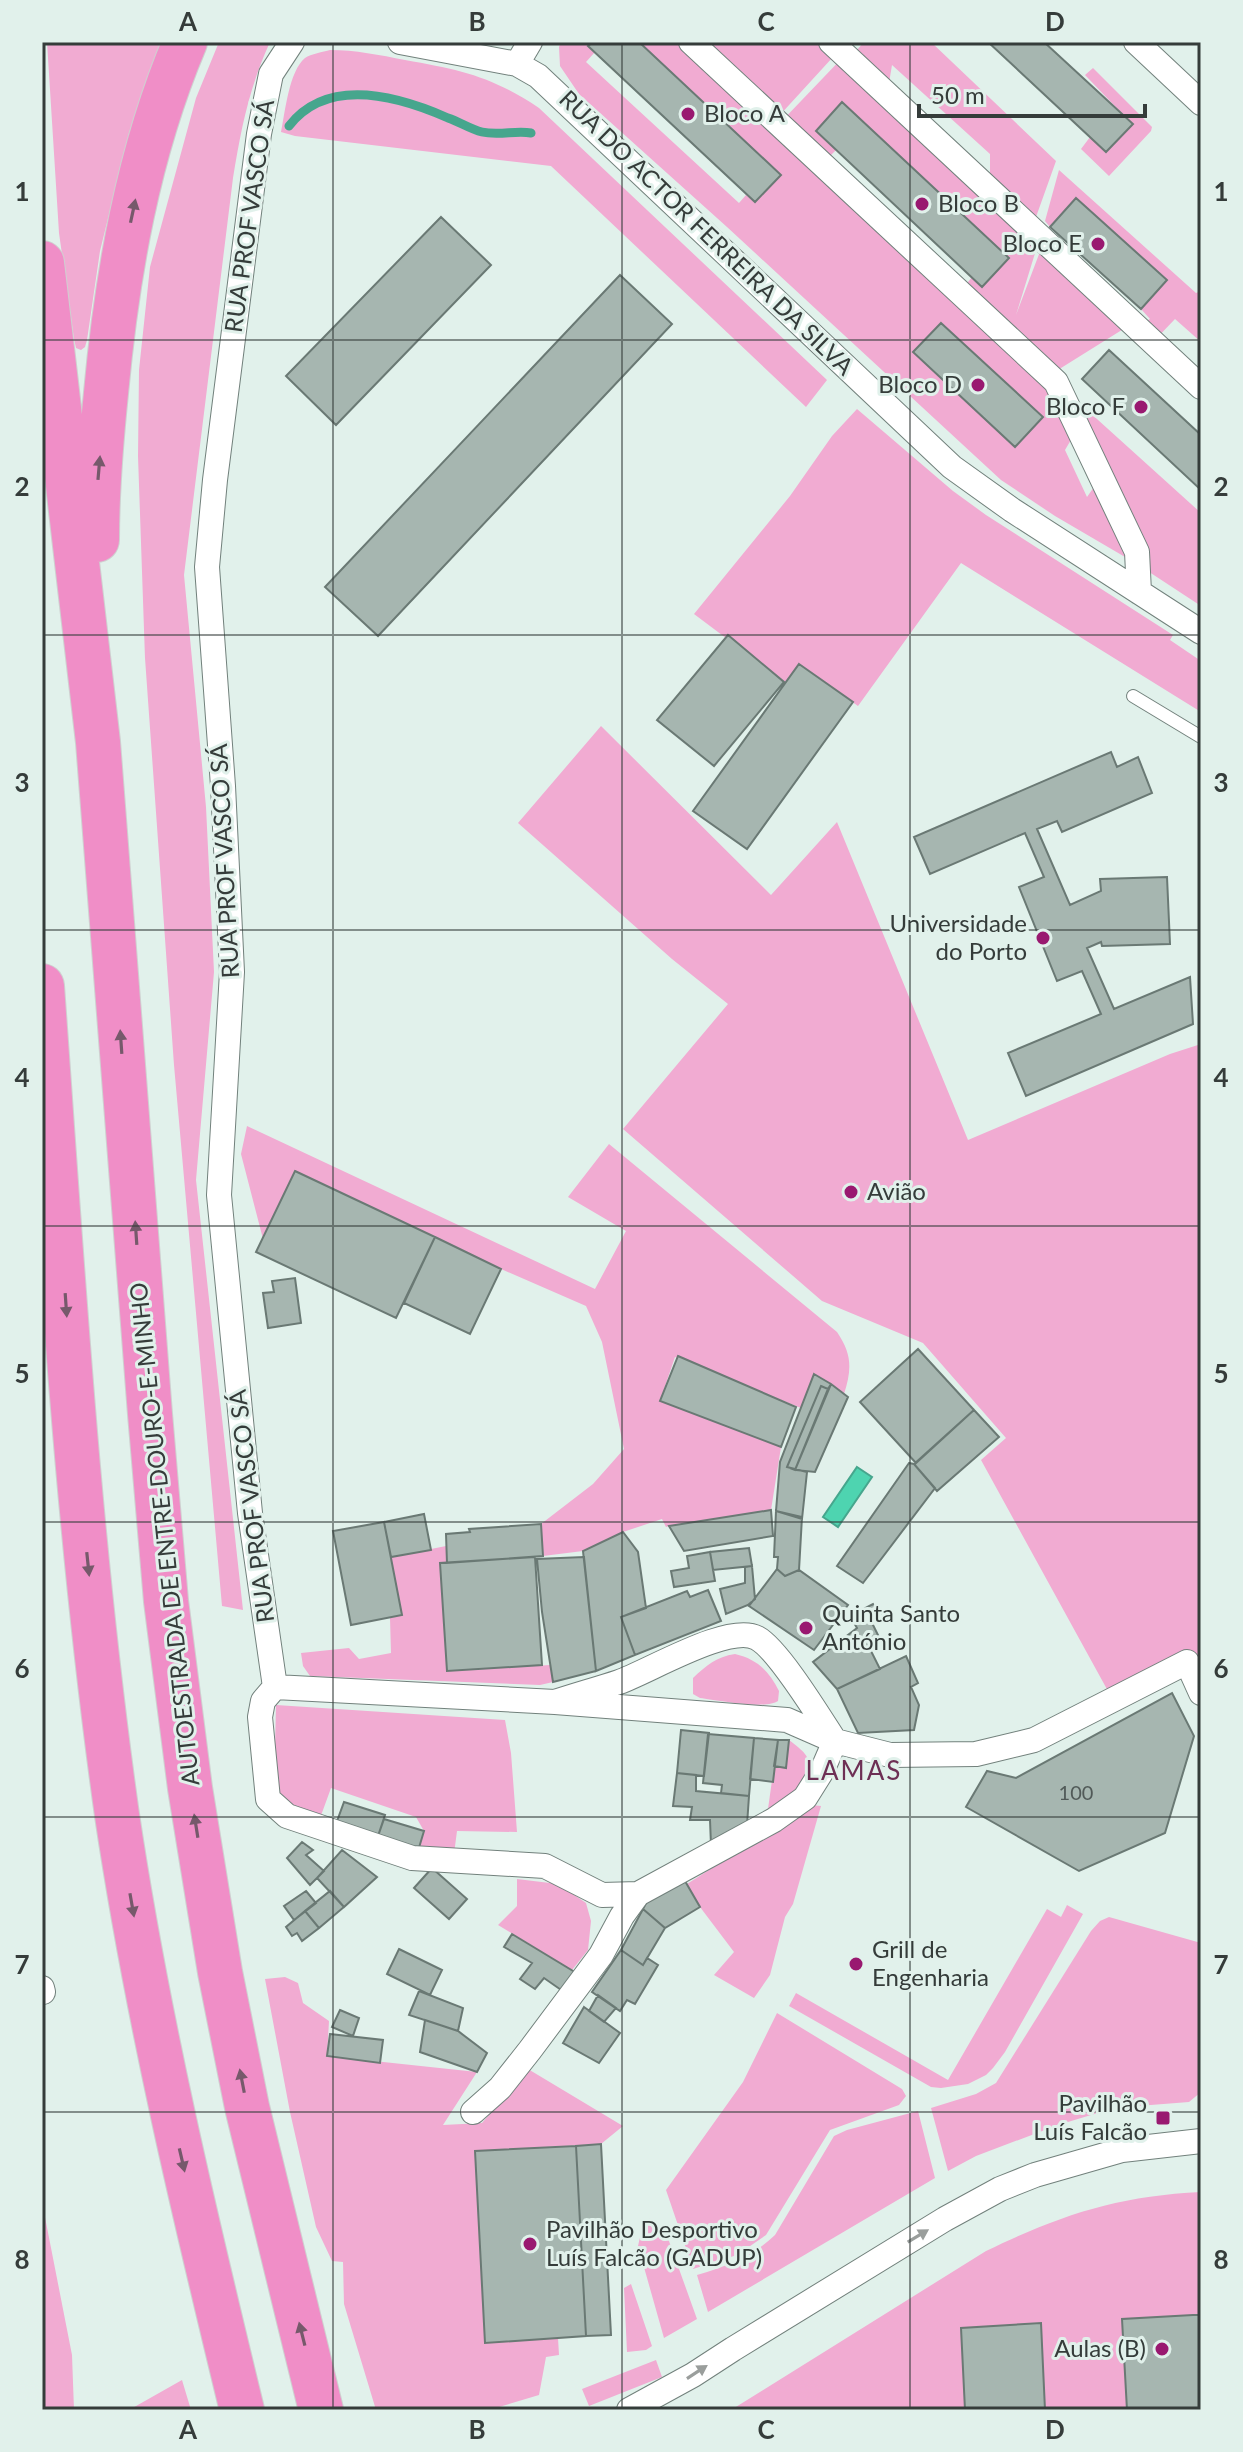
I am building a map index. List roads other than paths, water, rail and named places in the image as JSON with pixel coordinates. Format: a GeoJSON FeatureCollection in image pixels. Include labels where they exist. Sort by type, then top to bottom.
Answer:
{"type":"FeatureCollection","features":[{"type":"Feature","properties":{"kind":"highway"},"geometry":{"type":"LineString","coordinates":[[98,742],[97,495],[115,310],[142,169],[185,42]]}},
{"type":"Feature","properties":{"kind":"highway"},"geometry":{"type":"LineString","coordinates":[[42,263],[98,742]]}},
{"type":"Feature","properties":{"kind":"highway","name":"AUTOESTRADA DE ENTRE-DOURO-E-MINHO"},"geometry":{"type":"LineString","coordinates":[[98,742],[166,1601],[190,1788],[220,1972],[247,2107],[321,2410]]}},
{"type":"Feature","properties":{"kind":"highway"},"geometry":{"type":"LineString","coordinates":[[42,986],[76,1436],[101,1691],[118,1817],[173,2122],[242,2410]]}},
{"type":"Feature","properties":{"kind":"street","name":"RUA PROF VASCO SÁ"},"geometry":{"type":"LineString","coordinates":[[275,1687],[250,1513],[219,1195],[232,972],[223,786],[207,567],[215,480],[259,134],[271,74],[292,42]]}},
{"type":"Feature","properties":{"kind":"street"},"geometry":{"type":"LineString","coordinates":[[400,42],[517,64],[530,42]]}},
{"type":"Feature","properties":{"kind":"street"},"geometry":{"type":"LineString","coordinates":[[691,42],[1056,382],[1137,552],[1139,592]]}},
{"type":"Feature","properties":{"kind":"street"},"geometry":{"type":"LineString","coordinates":[[831,42],[1201,387]]}},
{"type":"Feature","properties":{"kind":"street"},"geometry":{"type":"LineString","coordinates":[[1136,42],[1199,97]]}},
{"type":"Feature","properties":{"kind":"street","name":"RUA DO ACTOR FERREIRA DA SILVA"},"geometry":{"type":"LineString","coordinates":[[517,64],[551,86],[952,467],[1001,503],[1201,632]]}},
{"type":"Feature","properties":{"kind":"street"},"geometry":{"type":"LineString","coordinates":[[555,1702],[621,1681],[713,1641],[745,1634],[759,1638],[769,1648],[835,1741]]}},
{"type":"Feature","properties":{"kind":"street"},"geometry":{"type":"LineString","coordinates":[[638,1894],[602,1895],[545,1866],[412,1858],[287,1816],[268,1799],[260,1717],[263,1701],[275,1687],[555,1702],[787,1720],[835,1741],[890,1755],[976,1754],[1034,1740],[1194,1659],[1201,1693]]}},
{"type":"Feature","properties":{"kind":"street"},"geometry":{"type":"LineString","coordinates":[[473,2112],[500,2088],[530,2050],[601,1955],[638,1894],[774,1820],[805,1798],[822,1771],[835,1741]]}},
{"type":"Feature","properties":{"kind":"street"},"geometry":{"type":"LineString","coordinates":[[629,2410],[680,2383],[919,2235],[1000,2189],[1035,2175],[1122,2150],[1201,2141]]}},
{"type":"Feature","properties":{"kind":"lane"},"geometry":{"type":"LineString","coordinates":[[1133,696],[1201,737]]}},
{"type":"Feature","properties":{"kind":"waterway"},"geometry":{"type":"LineString","coordinates":[[289,126],[305,110],[323,101],[364,95],[408,103],[482,132],[531,133]]}},
{"type":"Feature","properties":{"kind":"place","name":"Bloco A"},"geometry":{"type":"Point","coordinates":[688,114]}},
{"type":"Feature","properties":{"kind":"place","name":"Bloco B"},"geometry":{"type":"Point","coordinates":[922,204]}},
{"type":"Feature","properties":{"kind":"place","name":"Bloco E"},"geometry":{"type":"Point","coordinates":[1098,244]}},
{"type":"Feature","properties":{"kind":"place","name":"Bloco D"},"geometry":{"type":"Point","coordinates":[978,385]}},
{"type":"Feature","properties":{"kind":"place","name":"Bloco F"},"geometry":{"type":"Point","coordinates":[1141,407]}},
{"type":"Feature","properties":{"kind":"place","name":"Universidade do Porto"},"geometry":{"type":"Point","coordinates":[1043,938]}},
{"type":"Feature","properties":{"kind":"place","name":"Avião"},"geometry":{"type":"Point","coordinates":[851,1192]}},
{"type":"Feature","properties":{"kind":"place","name":"Quinta Santo António"},"geometry":{"type":"Point","coordinates":[806,1628]}},
{"type":"Feature","properties":{"kind":"place","name":"Grill de Engenharia"},"geometry":{"type":"Point","coordinates":[856,1964]}},
{"type":"Feature","properties":{"kind":"place","name":"Pavilhão Luís Falcão"},"geometry":{"type":"Point","coordinates":[1163,2118]}},
{"type":"Feature","properties":{"kind":"place","name":"Pavilhão Desportivo Luís Falcão (GADUP)"},"geometry":{"type":"Point","coordinates":[530,2244]}},
{"type":"Feature","properties":{"kind":"place","name":"Aulas (B)"},"geometry":{"type":"Point","coordinates":[1162,2349]}},
{"type":"Feature","properties":{"kind":"district","name":"LAMAS"},"geometry":{"type":"Point","coordinates":[854,1771]}}]}
